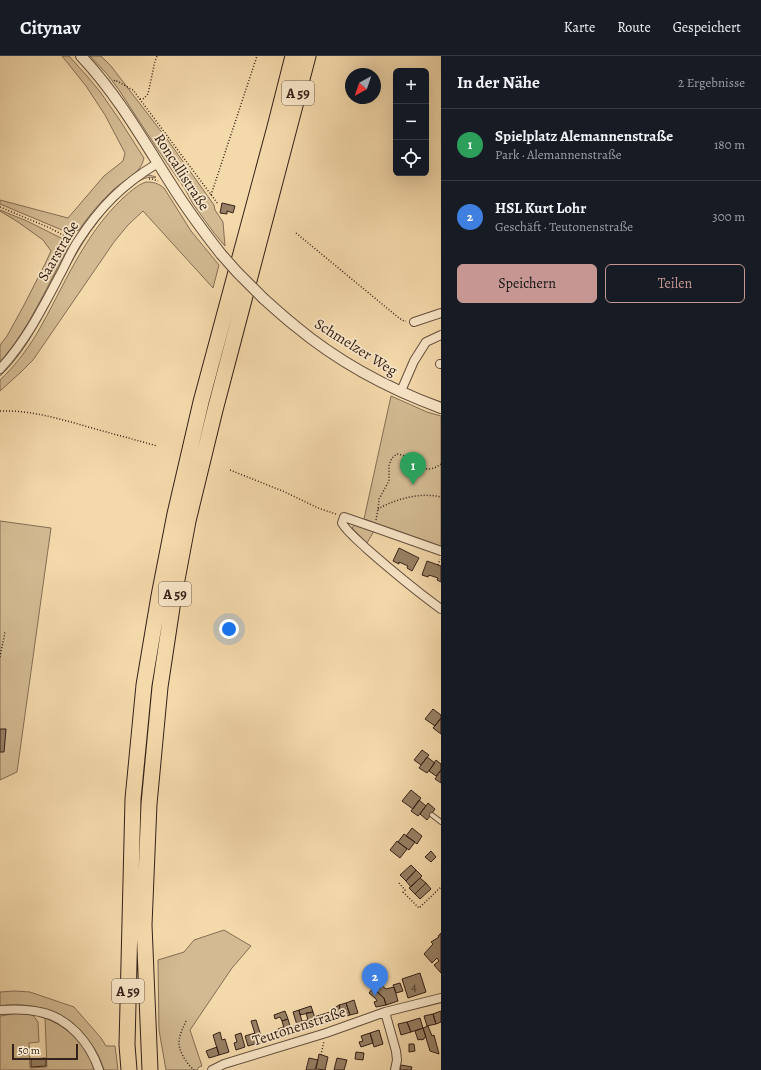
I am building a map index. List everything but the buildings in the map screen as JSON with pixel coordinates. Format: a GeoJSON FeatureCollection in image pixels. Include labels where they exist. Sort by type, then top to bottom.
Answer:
{"type":"FeatureCollection","features":[{"type":"Feature","properties":{"kind":"highway","name":"A 59"},"geometry":{"type":"LineString","coordinates":[[129,1070],[127,1045],[133,799],[144,685],[175,514],[201,402],[293,56]]}},
{"type":"Feature","properties":{"kind":"highway","name":"A 59"},"geometry":{"type":"LineString","coordinates":[[150,1070],[144,925],[149,804],[161,679],[188,521],[215,410],[308,56]]}},
{"type":"Feature","properties":{"kind":"street","name":"Roncallistraße"},"geometry":{"type":"LineString","coordinates":[[81,56],[105,84],[124,111],[187,209],[221,254],[264,299]]}},
{"type":"Feature","properties":{"kind":"street","name":"Saarstraße"},"geometry":{"type":"LineString","coordinates":[[0,369],[26,336],[77,242],[97,213],[122,188],[158,163]]}},
{"type":"Feature","properties":{"kind":"street","name":"Schmelzer Weg"},"geometry":{"type":"LineString","coordinates":[[264,299],[295,326],[329,350],[370,375],[401,391],[441,408]]}},
{"type":"Feature","properties":{"kind":"street"},"geometry":{"type":"LineString","coordinates":[[414,322],[441,313]]}},
{"type":"Feature","properties":{"kind":"street"},"geometry":{"type":"LineString","coordinates":[[401,391],[414,361],[426,342],[441,335]]}},
{"type":"Feature","properties":{"kind":"street"},"geometry":{"type":"LineString","coordinates":[[441,551],[344,517],[342,522],[344,527],[352,535],[395,574],[441,609]]}},
{"type":"Feature","properties":{"kind":"street","name":"Teutonenstraße"},"geometry":{"type":"LineString","coordinates":[[212,1070],[224,1064],[326,1033],[385,1012],[441,998]]}},
{"type":"Feature","properties":{"kind":"street"},"geometry":{"type":"LineString","coordinates":[[0,1010],[21,1009],[41,1012],[58,1018],[68,1025],[86,1043],[96,1059],[99,1070]]}},
{"type":"Feature","properties":{"kind":"street"},"geometry":{"type":"LineString","coordinates":[[385,1012],[396,1051],[397,1060],[395,1070]]}},
{"type":"Feature","properties":{"kind":"lane"},"geometry":{"type":"LineString","coordinates":[[432,815],[441,822]]}},
{"type":"Feature","properties":{"kind":"path"},"geometry":{"type":"LineString","coordinates":[[140,99],[143,99],[148,94],[157,56]]}},
{"type":"Feature","properties":{"kind":"path"},"geometry":{"type":"LineString","coordinates":[[211,195],[257,56]]}},
{"type":"Feature","properties":{"kind":"path"},"geometry":{"type":"LineString","coordinates":[[105,84],[116,80],[133,90],[218,204]]}},
{"type":"Feature","properties":{"kind":"path"},"geometry":{"type":"LineString","coordinates":[[0,207],[50,228],[77,242]]}},
{"type":"Feature","properties":{"kind":"path"},"geometry":{"type":"LineString","coordinates":[[296,233],[399,318],[404,321],[414,322]]}},
{"type":"Feature","properties":{"kind":"path"},"geometry":{"type":"LineString","coordinates":[[0,411],[12,410],[28,412],[65,420],[157,446]]}},
{"type":"Feature","properties":{"kind":"path"},"geometry":{"type":"LineString","coordinates":[[373,527],[378,510],[379,498],[389,481],[389,465],[392,458],[397,454],[403,454],[417,466],[426,469],[432,469],[441,464]]}},
{"type":"Feature","properties":{"kind":"path"},"geometry":{"type":"LineString","coordinates":[[230,470],[285,492],[318,508],[344,517]]}},
{"type":"Feature","properties":{"kind":"path"},"geometry":{"type":"LineString","coordinates":[[378,510],[387,504],[403,499],[424,496],[441,497]]}},
{"type":"Feature","properties":{"kind":"path"},"geometry":{"type":"LineString","coordinates":[[438,565],[441,557]]}},
{"type":"Feature","properties":{"kind":"path"},"geometry":{"type":"LineString","coordinates":[[0,657],[5,632]]}},
{"type":"Feature","properties":{"kind":"path"},"geometry":{"type":"LineString","coordinates":[[399,882],[405,890],[403,892],[418,908],[441,887]]}},
{"type":"Feature","properties":{"kind":"path"},"geometry":{"type":"LineString","coordinates":[[186,1022],[181,1031],[179,1043],[185,1060],[194,1070]]}},
{"type":"Feature","properties":{"kind":"path"},"geometry":{"type":"LineString","coordinates":[[321,1055],[326,1033]]}},
{"type":"Feature","properties":{"kind":"shaded area"},"geometry":{"type":"Polygon","coordinates":[[[62,56],[69,56],[101,93],[144,158],[139,169],[104,198],[79,230],[69,233],[0,204],[0,200],[68,218],[104,176],[123,161],[125,153],[105,115],[86,86],[62,56]]]}},
{"type":"Feature","properties":{"kind":"shaded area"},"geometry":{"type":"Polygon","coordinates":[[[90,56],[101,56],[111,66],[167,139],[214,205],[215,210],[223,222],[225,246],[193,204],[185,189],[119,90],[107,74],[90,56]]]}},
{"type":"Feature","properties":{"kind":"shaded area"},"geometry":{"type":"Polygon","coordinates":[[[149,175],[156,177],[141,180],[135,184],[113,204],[98,221],[74,258],[29,341],[0,376],[0,374],[15,357],[40,319],[84,239],[97,220],[109,206],[131,186],[141,178],[149,175]]]}},
{"type":"Feature","properties":{"kind":"shaded area"},"geometry":{"type":"Polygon","coordinates":[[[146,182],[155,183],[164,188],[191,231],[219,265],[213,288],[143,211],[128,225],[114,242],[33,360],[0,391],[0,380],[20,359],[36,335],[75,263],[96,229],[123,198],[146,182]]]}},
{"type":"Feature","properties":{"kind":"shaded area"},"geometry":{"type":"Polygon","coordinates":[[[0,210],[27,221],[63,239],[68,245],[67,250],[20,336],[0,362],[0,345],[7,336],[23,307],[51,251],[43,240],[0,210]]]}},
{"type":"Feature","properties":{"kind":"shaded area"},"geometry":{"type":"Polygon","coordinates":[[[391,396],[427,412],[441,416],[441,546],[364,519],[391,396]]]}},
{"type":"Feature","properties":{"kind":"shaded area"},"geometry":{"type":"Polygon","coordinates":[[[0,521],[51,528],[17,772],[0,780],[0,521]]]}},
{"type":"Feature","properties":{"kind":"shaded area"},"geometry":{"type":"Polygon","coordinates":[[[355,524],[374,531],[367,543],[352,528],[355,524]]]}},
{"type":"Feature","properties":{"kind":"shaded area"},"geometry":{"type":"Polygon","coordinates":[[[224,930],[251,946],[232,968],[190,1030],[202,1066],[197,1070],[166,1070],[159,1030],[158,960],[184,952],[194,940],[224,930]]]}},
{"type":"Feature","properties":{"kind":"shaded area"},"geometry":{"type":"Polygon","coordinates":[[[0,992],[30,992],[74,1007],[101,1038],[106,1046],[115,1046],[118,1070],[104,1070],[98,1055],[89,1041],[64,1019],[49,1011],[33,1007],[17,1005],[0,1006],[0,992]]]}},
{"type":"Feature","properties":{"kind":"shaded area"},"geometry":{"type":"Polygon","coordinates":[[[19,1013],[32,1014],[38,1022],[39,1042],[29,1043],[30,1068],[47,1067],[45,1018],[62,1027],[76,1038],[92,1061],[95,1070],[0,1070],[0,1016],[19,1013]]]}},
{"type":"Feature","properties":{"kind":"place","name":"Spielplatz Alemannenstraße"},"geometry":{"type":"Point","coordinates":[413,485]}},
{"type":"Feature","properties":{"kind":"place","name":"HSL Kurt Lohr"},"geometry":{"type":"Point","coordinates":[375,996]}}]}
